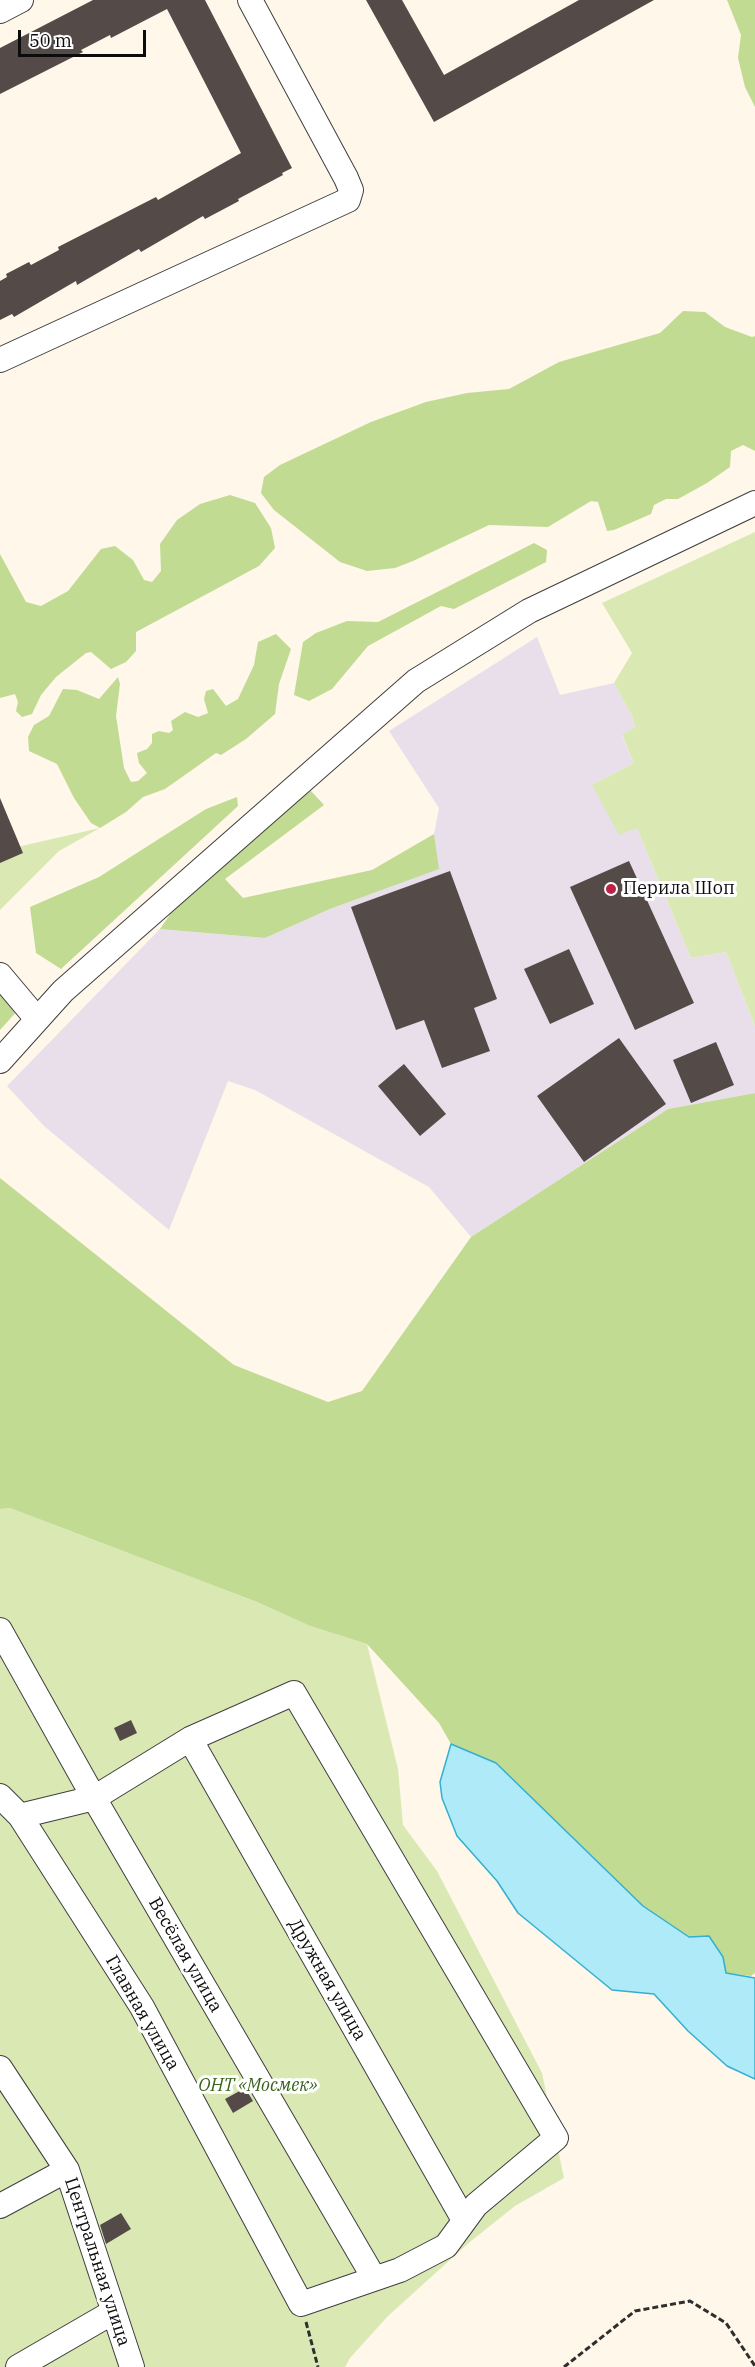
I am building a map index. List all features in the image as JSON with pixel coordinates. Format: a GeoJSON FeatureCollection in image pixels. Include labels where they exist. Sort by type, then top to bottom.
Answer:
{"type":"FeatureCollection","features":[{"type":"Feature","properties":{"kind":"street"},"geometry":{"type":"LineString","coordinates":[[0,11],[21,0]]}},
{"type":"Feature","properties":{"kind":"street"},"geometry":{"type":"LineString","coordinates":[[0,360],[348,200],[351,190],[346,178],[249,0]]}},
{"type":"Feature","properties":{"kind":"street"},"geometry":{"type":"LineString","coordinates":[[0,1061],[63,991],[416,681],[529,611],[755,503]]}},
{"type":"Feature","properties":{"kind":"street"},"geometry":{"type":"LineString","coordinates":[[0,975],[38,1019]]}},
{"type":"Feature","properties":{"kind":"street","name":"Весёлая улица"},"geometry":{"type":"LineString","coordinates":[[0,1630],[94,1798],[374,2278]]}},
{"type":"Feature","properties":{"kind":"street"},"geometry":{"type":"LineString","coordinates":[[20,1816],[94,1798],[190,1739],[294,1693],[556,2138],[476,2205],[446,2246],[400,2270],[301,2304]]}},
{"type":"Feature","properties":{"kind":"street","name":"Дружная улица"},"geometry":{"type":"LineString","coordinates":[[190,1739],[464,2220]]}},
{"type":"Feature","properties":{"kind":"street","name":"Главная улица"},"geometry":{"type":"LineString","coordinates":[[0,1796],[20,1816],[142,2007],[301,2304]]}},
{"type":"Feature","properties":{"kind":"street","name":"Центральная улица"},"geometry":{"type":"LineString","coordinates":[[0,2068],[67,2170],[132,2367]]}},
{"type":"Feature","properties":{"kind":"street"},"geometry":{"type":"LineString","coordinates":[[0,2206],[67,2170]]}},
{"type":"Feature","properties":{"kind":"street"},"geometry":{"type":"LineString","coordinates":[[18,2367],[113,2312]]}},
{"type":"Feature","properties":{"kind":"path"},"geometry":{"type":"LineString","coordinates":[[564,2367],[635,2311],[690,2301],[726,2323],[755,2366]]}},
{"type":"Feature","properties":{"kind":"path"},"geometry":{"type":"LineString","coordinates":[[301,2304],[318,2367]]}},
{"type":"Feature","properties":{"kind":"shaded area"},"geometry":{"type":"Polygon","coordinates":[[[537,637],[560,695],[614,683],[632,716],[635,727],[622,736],[634,763],[592,785],[637,828],[691,958],[726,952],[755,1026],[755,1093],[668,1109],[471,1237],[429,1187],[255,1090],[228,1081],[169,1230],[44,1126],[7,1086],[160,929],[265,938],[330,909],[438,869],[434,834],[439,808],[389,731],[537,637]]]}},
{"type":"Feature","properties":{"kind":"green space"},"geometry":{"type":"Polygon","coordinates":[[[727,0],[755,0],[755,107],[745,87],[738,58],[741,35],[727,0]]]}},
{"type":"Feature","properties":{"kind":"green space"},"geometry":{"type":"Polygon","coordinates":[[[683,311],[705,312],[725,327],[752,337],[755,336],[755,451],[743,445],[731,451],[730,467],[707,483],[678,499],[666,499],[654,505],[651,514],[614,530],[607,531],[598,502],[591,501],[548,527],[489,525],[395,568],[367,571],[340,562],[274,510],[261,493],[264,477],[280,465],[371,422],[426,402],[467,393],[509,389],[559,362],[660,333],[683,311]]]}},
{"type":"Feature","properties":{"kind":"green space"},"geometry":{"type":"Polygon","coordinates":[[[230,495],[255,503],[271,528],[275,548],[259,566],[136,632],[136,651],[126,662],[111,669],[91,652],[86,653],[56,677],[41,695],[32,714],[22,717],[16,711],[18,702],[15,694],[0,698],[0,554],[26,602],[41,606],[68,591],[101,549],[115,546],[133,560],[144,580],[152,582],[161,571],[160,544],[177,520],[200,504],[230,495]]]}},
{"type":"Feature","properties":{"kind":"green space"},"geometry":{"type":"Polygon","coordinates":[[[755,532],[755,1026],[726,952],[691,958],[637,828],[619,835],[592,785],[634,763],[622,735],[635,727],[632,716],[614,683],[632,653],[602,603],[755,532]]]}},
{"type":"Feature","properties":{"kind":"green space"},"geometry":{"type":"Polygon","coordinates":[[[534,543],[547,550],[546,562],[454,609],[441,606],[368,646],[332,689],[309,701],[294,695],[303,642],[316,633],[347,621],[378,622],[534,543]]]}},
{"type":"Feature","properties":{"kind":"green space"},"geometry":{"type":"Polygon","coordinates":[[[276,634],[291,649],[279,684],[275,714],[246,739],[221,755],[216,753],[165,789],[143,797],[126,812],[100,828],[91,823],[74,798],[57,764],[29,751],[28,737],[34,725],[49,716],[63,689],[77,690],[99,699],[118,677],[120,684],[116,716],[124,768],[131,782],[138,781],[147,773],[139,763],[137,753],[147,749],[152,743],[152,734],[159,731],[169,733],[173,730],[171,721],[185,712],[198,717],[208,713],[204,699],[206,691],[213,689],[226,706],[238,699],[254,665],[258,642],[276,634]]]}},
{"type":"Feature","properties":{"kind":"green space"},"geometry":{"type":"Polygon","coordinates":[[[311,791],[324,805],[225,879],[243,898],[372,870],[434,834],[439,869],[330,909],[265,938],[160,929],[178,903],[249,836],[311,791]]]}},
{"type":"Feature","properties":{"kind":"green space"},"geometry":{"type":"Polygon","coordinates":[[[237,797],[238,806],[61,969],[36,953],[30,907],[99,877],[206,809],[237,797]]]}},
{"type":"Feature","properties":{"kind":"green space"},"geometry":{"type":"Polygon","coordinates":[[[100,828],[59,851],[0,910],[0,851],[100,828]]]}},
{"type":"Feature","properties":{"kind":"green space"},"geometry":{"type":"Polygon","coordinates":[[[0,988],[18,1010],[0,1030],[0,988]]]}},
{"type":"Feature","properties":{"kind":"green space"},"geometry":{"type":"Polygon","coordinates":[[[755,1093],[755,1973],[751,1976],[726,1973],[723,1957],[689,1938],[643,1906],[496,1763],[451,1744],[439,1723],[367,1644],[310,1626],[257,1602],[10,1508],[0,1509],[0,1178],[234,1365],[328,1402],[362,1391],[471,1237],[668,1109],[755,1093]]]}},
{"type":"Feature","properties":{"kind":"green space","name":"ОНТ «Мосмек»"},"geometry":{"type":"Polygon","coordinates":[[[10,1508],[257,1602],[310,1626],[367,1644],[398,1769],[403,1825],[437,1871],[542,2073],[564,2178],[515,2206],[471,2241],[388,2316],[350,2358],[345,2367],[0,2367],[0,1509],[10,1508]]]}},
{"type":"Feature","properties":{"kind":"water"},"geometry":{"type":"Polygon","coordinates":[[[451,1744],[496,1763],[643,1906],[689,1937],[709,1936],[723,1957],[726,1973],[755,1978],[755,2079],[727,2066],[688,2031],[654,1994],[612,1990],[518,1913],[497,1881],[457,1836],[442,1798],[440,1782],[451,1744]]]}},
{"type":"Feature","properties":{"kind":"building"},"geometry":{"type":"Polygon","coordinates":[[[93,0],[205,0],[292,168],[205,219],[203,216],[77,285],[76,281],[14,317],[12,314],[0,320],[0,281],[7,277],[6,274],[29,262],[31,265],[59,250],[58,247],[156,197],[158,200],[241,153],[167,9],[111,38],[110,35],[81,50],[83,52],[0,94],[0,48],[93,0]]]}},
{"type":"Feature","properties":{"kind":"building"},"geometry":{"type":"Polygon","coordinates":[[[366,0],[402,0],[444,75],[579,0],[654,0],[434,122],[366,0]]]}},
{"type":"Feature","properties":{"kind":"building"},"geometry":{"type":"Polygon","coordinates":[[[0,798],[23,853],[0,863],[0,798]]]}},
{"type":"Feature","properties":{"kind":"building"},"geometry":{"type":"Polygon","coordinates":[[[629,861],[694,1003],[635,1030],[570,887],[629,861]]]}},
{"type":"Feature","properties":{"kind":"building"},"geometry":{"type":"Polygon","coordinates":[[[450,871],[497,999],[474,1008],[490,1051],[442,1068],[424,1020],[396,1030],[351,907],[450,871]]]}},
{"type":"Feature","properties":{"kind":"building"},"geometry":{"type":"Polygon","coordinates":[[[569,949],[594,1004],[550,1024],[524,969],[569,949]]]}},
{"type":"Feature","properties":{"kind":"building"},"geometry":{"type":"Polygon","coordinates":[[[619,1038],[666,1104],[584,1162],[537,1096],[619,1038]]]}},
{"type":"Feature","properties":{"kind":"building"},"geometry":{"type":"Polygon","coordinates":[[[716,1042],[734,1085],[691,1103],[673,1060],[716,1042]]]}},
{"type":"Feature","properties":{"kind":"building"},"geometry":{"type":"Polygon","coordinates":[[[404,1064],[446,1114],[420,1136],[378,1086],[404,1064]]]}},
{"type":"Feature","properties":{"kind":"building"},"geometry":{"type":"Polygon","coordinates":[[[131,1720],[137,1733],[120,1741],[114,1728],[131,1720]]]}},
{"type":"Feature","properties":{"kind":"building"},"geometry":{"type":"Polygon","coordinates":[[[245,2088],[253,2101],[233,2113],[225,2099],[245,2088]]]}},
{"type":"Feature","properties":{"kind":"building"},"geometry":{"type":"Polygon","coordinates":[[[121,2213],[131,2229],[106,2244],[100,2225],[121,2213]]]}},
{"type":"Feature","properties":{"kind":"place","name":"Перила Шоп"},"geometry":{"type":"Point","coordinates":[611,889]}}]}
